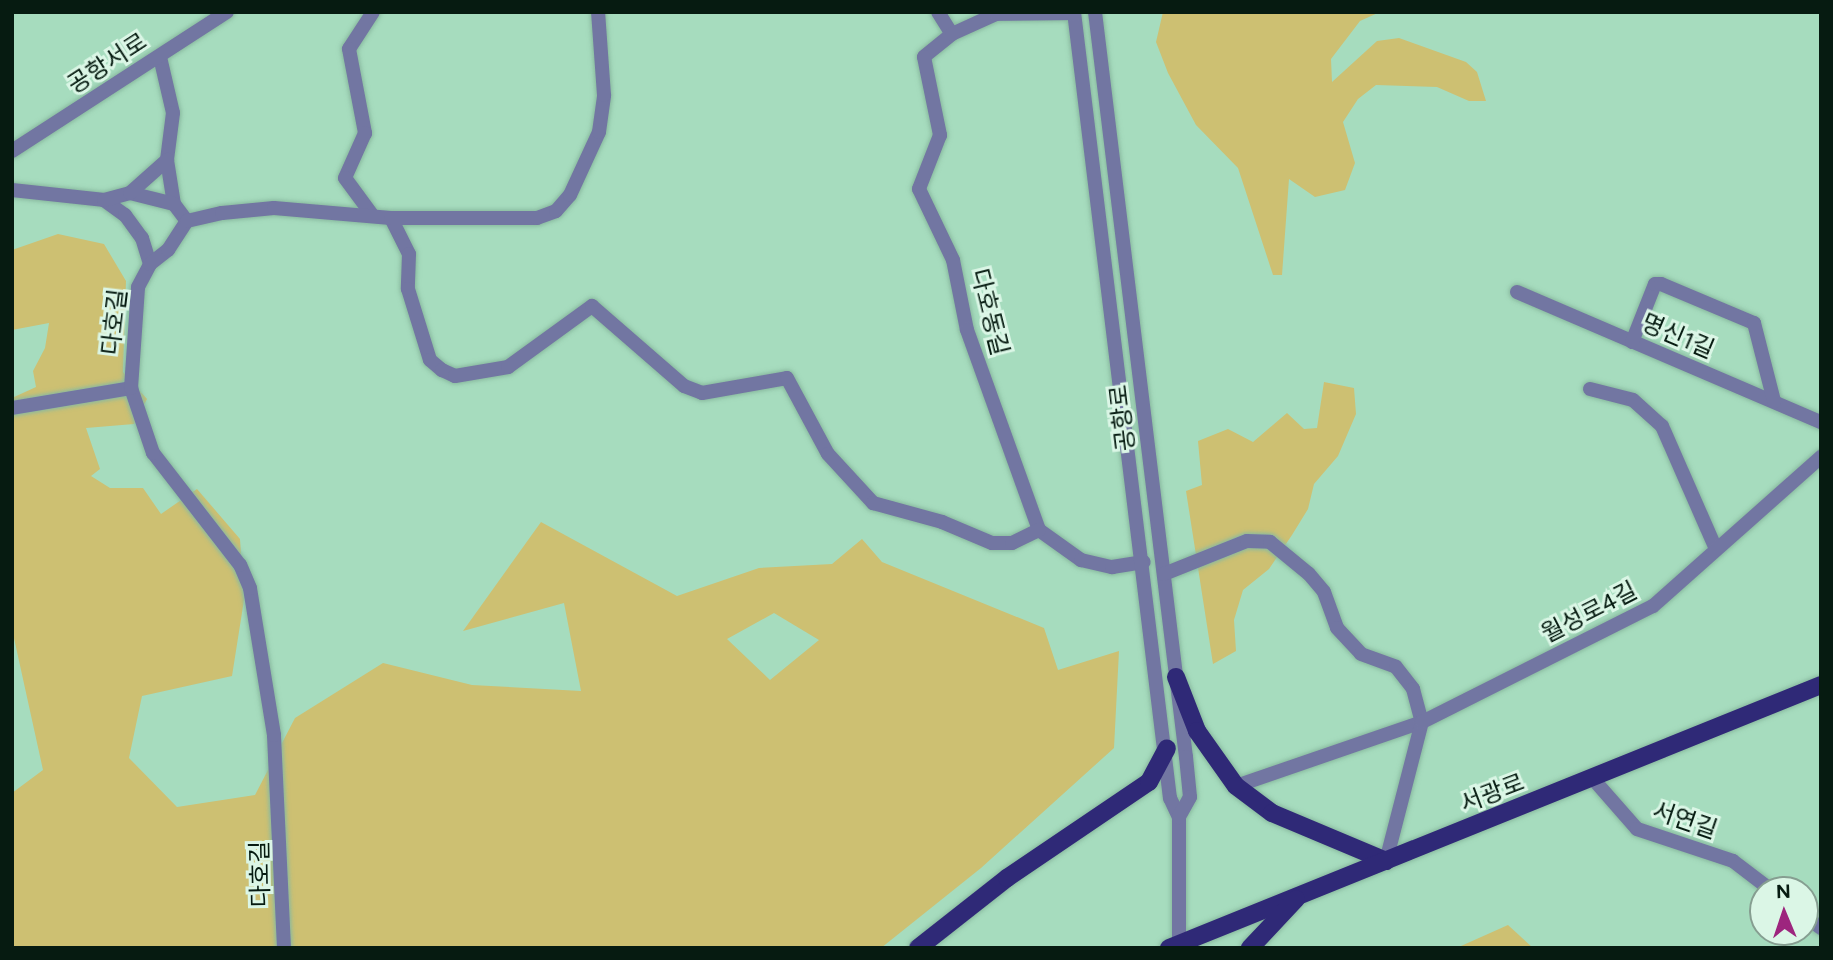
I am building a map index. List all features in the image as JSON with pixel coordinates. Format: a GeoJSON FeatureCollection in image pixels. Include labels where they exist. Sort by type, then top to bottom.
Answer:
{"type":"FeatureCollection","features":[{"type":"Feature","properties":{"kind":"main road"},"geometry":{"type":"LineString","coordinates":[[1176,677],[1197,731],[1236,786],[1272,813],[1386,861]]}},
{"type":"Feature","properties":{"kind":"main road","name":"서광로"},"geometry":{"type":"LineString","coordinates":[[1176,946],[1301,894],[1594,780],[1821,685]]}},
{"type":"Feature","properties":{"kind":"main road"},"geometry":{"type":"LineString","coordinates":[[918,948],[1007,878],[1149,782],[1167,748]]}},
{"type":"Feature","properties":{"kind":"main road"},"geometry":{"type":"LineString","coordinates":[[1250,948],[1301,894]]}},
{"type":"Feature","properties":{"kind":"street","name":"공항서로"},"geometry":{"type":"LineString","coordinates":[[12,152],[227,12]]}},
{"type":"Feature","properties":{"kind":"street"},"geometry":{"type":"LineString","coordinates":[[373,12],[349,48],[365,133],[345,178],[373,216]]}},
{"type":"Feature","properties":{"kind":"street"},"geometry":{"type":"LineString","coordinates":[[160,57],[173,113],[167,160],[174,204],[187,221],[274,208],[391,218],[537,218],[556,211],[570,195],[599,132],[604,95],[598,12]]}},
{"type":"Feature","properties":{"kind":"street"},"geometry":{"type":"LineString","coordinates":[[938,12],[952,34],[996,14],[1074,12]]}},
{"type":"Feature","properties":{"kind":"street","name":"공항로"},"geometry":{"type":"LineString","coordinates":[[1074,12],[1167,748],[1170,798],[1179,817],[1176,946]]}},
{"type":"Feature","properties":{"kind":"street","name":"공항로"},"geometry":{"type":"LineString","coordinates":[[1095,12],[1190,797],[1179,817]]}},
{"type":"Feature","properties":{"kind":"street","name":"다호동길"},"geometry":{"type":"LineString","coordinates":[[952,34],[923,57],[940,135],[919,189],[953,260],[967,330],[1040,530]]}},
{"type":"Feature","properties":{"kind":"street"},"geometry":{"type":"LineString","coordinates":[[12,190],[104,200],[130,193],[167,160]]}},
{"type":"Feature","properties":{"kind":"street"},"geometry":{"type":"LineString","coordinates":[[130,193],[174,204]]}},
{"type":"Feature","properties":{"kind":"street"},"geometry":{"type":"LineString","coordinates":[[104,200],[137,231],[150,264]]}},
{"type":"Feature","properties":{"kind":"street"},"geometry":{"type":"LineString","coordinates":[[391,218],[409,254],[408,289],[430,360],[455,376],[508,367],[592,306],[684,386],[702,393],[787,378],[828,454],[873,503],[942,522],[992,543],[1012,543],[1040,530],[1081,561],[1112,567],[1144,562]]}},
{"type":"Feature","properties":{"kind":"street","name":"다호길"},"geometry":{"type":"LineString","coordinates":[[187,221],[168,250],[150,264],[138,288],[131,388],[153,453],[240,565],[250,588],[274,736],[284,948]]}},
{"type":"Feature","properties":{"kind":"street"},"geometry":{"type":"LineString","coordinates":[[1632,342],[1655,284],[1661,284],[1754,323],[1774,401]]}},
{"type":"Feature","properties":{"kind":"street","name":"명신1길"},"geometry":{"type":"LineString","coordinates":[[1517,292],[1821,422]]}},
{"type":"Feature","properties":{"kind":"street"},"geometry":{"type":"LineString","coordinates":[[12,408],[131,388]]}},
{"type":"Feature","properties":{"kind":"street"},"geometry":{"type":"LineString","coordinates":[[1590,389],[1633,400],[1661,426],[1716,549]]}},
{"type":"Feature","properties":{"kind":"street","name":"월성로4길"},"geometry":{"type":"LineString","coordinates":[[1236,786],[1422,722],[1653,606],[1821,457]]}},
{"type":"Feature","properties":{"kind":"street"},"geometry":{"type":"LineString","coordinates":[[1164,574],[1247,541],[1270,542],[1317,583],[1337,628],[1361,654],[1406,674],[1422,722],[1386,861]]}},
{"type":"Feature","properties":{"kind":"street","name":"서연길"},"geometry":{"type":"LineString","coordinates":[[1594,780],[1637,829],[1733,861],[1753,876]]}},
{"type":"Feature","properties":{"kind":"shaded area"},"geometry":{"type":"Polygon","coordinates":[[[1163,12],[1380,12],[1360,21],[1331,59],[1332,82],[1377,41],[1399,38],[1466,62],[1477,72],[1486,101],[1469,101],[1437,87],[1376,85],[1358,99],[1343,122],[1355,163],[1345,190],[1315,197],[1289,179],[1282,275],[1273,275],[1238,168],[1196,125],[1168,73],[1156,42],[1163,12]]]}},
{"type":"Feature","properties":{"kind":"shaded area"},"geometry":{"type":"Polygon","coordinates":[[[58,234],[104,244],[126,281],[123,372],[147,399],[134,424],[86,428],[100,469],[91,476],[110,488],[143,488],[161,514],[197,489],[240,539],[244,600],[232,676],[142,696],[129,758],[177,807],[255,795],[295,718],[383,663],[472,685],[581,691],[564,603],[463,631],[541,522],[677,596],[759,568],[832,564],[862,539],[882,562],[1044,628],[1058,670],[1119,651],[1114,748],[981,868],[881,948],[12,948],[12,793],[43,770],[12,629],[12,398],[36,387],[33,371],[45,348],[49,323],[12,330],[12,250],[58,234]],[[774,613],[727,639],[770,680],[819,640],[774,613]]]}},
{"type":"Feature","properties":{"kind":"shaded area"},"geometry":{"type":"Polygon","coordinates":[[[1324,382],[1354,388],[1356,414],[1338,456],[1314,484],[1308,509],[1292,535],[1269,569],[1243,590],[1234,620],[1236,651],[1213,664],[1186,491],[1202,485],[1198,441],[1228,429],[1253,442],[1287,413],[1304,429],[1317,428],[1324,382]]]}},
{"type":"Feature","properties":{"kind":"shaded area"},"geometry":{"type":"Polygon","coordinates":[[[1508,925],[1533,948],[1461,946],[1508,925]]]}}]}
